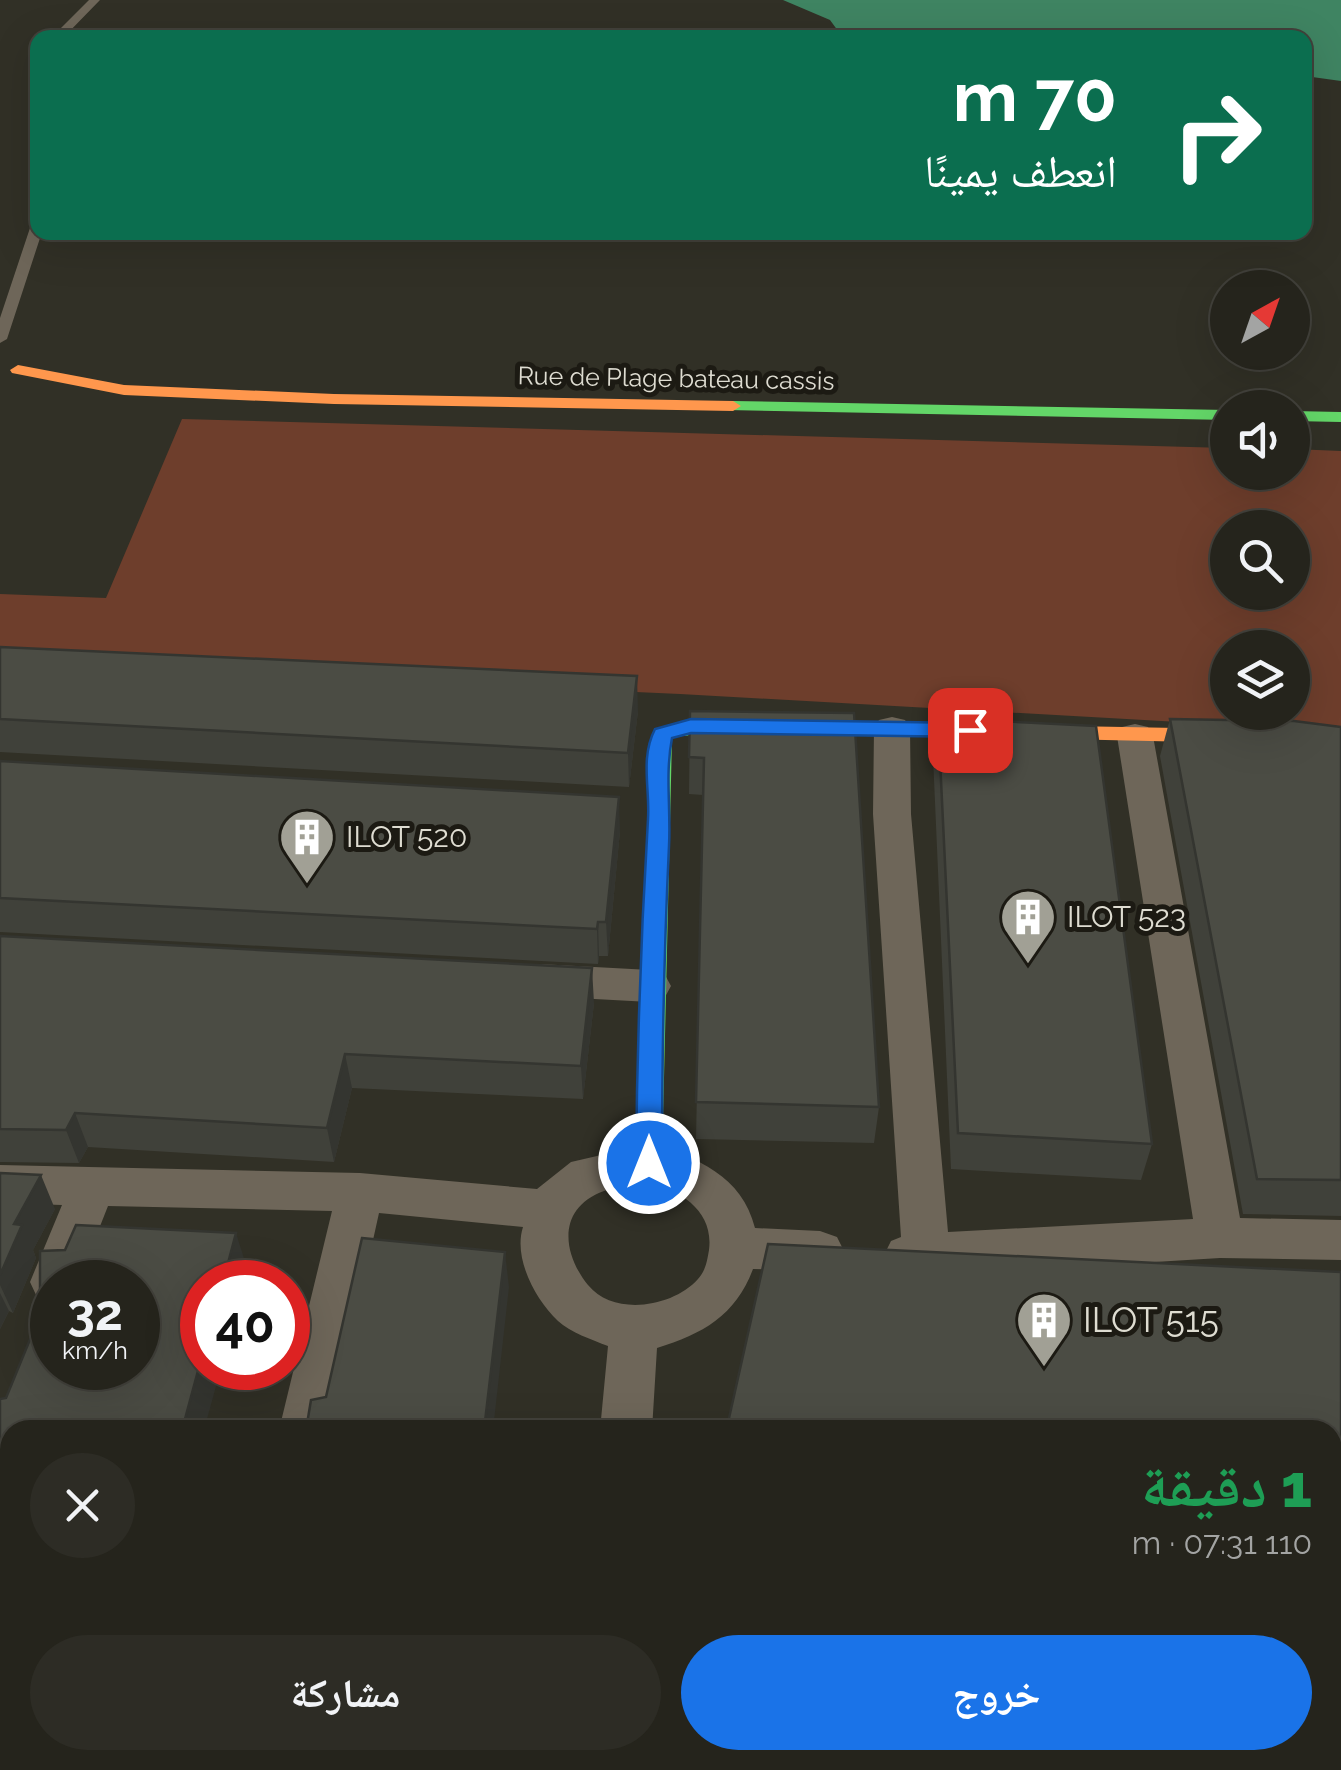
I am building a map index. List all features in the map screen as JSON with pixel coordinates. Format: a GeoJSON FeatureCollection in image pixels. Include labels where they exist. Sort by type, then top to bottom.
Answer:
{"type":"FeatureCollection","features":[{"type":"Feature","properties":{"kind":"street","name":"Rue de Plage bateau cassis"},"geometry":{"type":"LineString","coordinates":[[0,350],[17,380],[124,390],[354,399],[1210,415]]}},
{"type":"Feature","properties":{"kind":"street","name":"Rue de Plage bateau cassis"},"geometry":{"type":"LineString","coordinates":[[48,399],[124,390]]}},
{"type":"Feature","properties":{"kind":"street"},"geometry":{"type":"LineString","coordinates":[[1310,416],[1341,417]]}},
{"type":"Feature","properties":{"kind":"street"},"geometry":{"type":"LineString","coordinates":[[649,1163],[650,810],[662,734],[691,726],[1282,736],[1341,742]]}},
{"type":"Feature","properties":{"kind":"street"},"geometry":{"type":"LineString","coordinates":[[892,729],[892,814],[926,1256]]}},
{"type":"Feature","properties":{"kind":"street"},"geometry":{"type":"LineString","coordinates":[[1135,736],[1220,1238]]}},
{"type":"Feature","properties":{"kind":"street"},"geometry":{"type":"LineString","coordinates":[[492,978],[650,986]]}},
{"type":"Feature","properties":{"kind":"street"},"geometry":{"type":"LineString","coordinates":[[649,1163],[676,1169],[701,1182],[720,1200],[732,1222],[734,1248],[728,1272],[714,1295],[692,1314],[664,1324],[634,1327],[602,1322],[575,1308],[554,1287],[543,1262],[542,1235],[550,1210],[567,1189],[592,1173],[620,1164],[649,1163]]}},
{"type":"Feature","properties":{"kind":"street"},"geometry":{"type":"LineString","coordinates":[[0,1184],[360,1192],[550,1210]]}},
{"type":"Feature","properties":{"kind":"street"},"geometry":{"type":"LineString","coordinates":[[63,1260],[92,1185]]}},
{"type":"Feature","properties":{"kind":"street"},"geometry":{"type":"LineString","coordinates":[[307,1420],[360,1192]]}},
{"type":"Feature","properties":{"kind":"street"},"geometry":{"type":"LineString","coordinates":[[734,1248],[926,1256],[1220,1238],[1341,1240]]}},
{"type":"Feature","properties":{"kind":"street"},"geometry":{"type":"LineString","coordinates":[[627,1420],[634,1327]]}},
{"type":"Feature","properties":{"kind":"lane"},"geometry":{"type":"LineString","coordinates":[[64,30],[96,0]]}},
{"type":"Feature","properties":{"kind":"lane"},"geometry":{"type":"LineString","coordinates":[[0,339],[33,240]]}},
{"type":"Feature","properties":{"kind":"shaded area"},"geometry":{"type":"Polygon","coordinates":[[[783,0],[1341,0],[1341,81],[1312,77],[1312,30],[837,30],[830,20],[783,0]]]}},
{"type":"Feature","properties":{"kind":"shaded area"},"geometry":{"type":"Polygon","coordinates":[[[182,419],[1210,448],[1210,490],[1310,490],[1310,450],[1341,451],[1341,731],[1310,729],[1310,630],[1210,630],[1210,724],[680,694],[0,663],[0,594],[106,598],[182,419]]]}},
{"type":"Feature","properties":{"kind":"building"},"geometry":{"type":"Polygon","coordinates":[[[0,647],[637,676],[628,753],[0,719],[0,647]]]}},
{"type":"Feature","properties":{"kind":"building"},"geometry":{"type":"Polygon","coordinates":[[[690,711],[854,713],[879,1107],[696,1102],[704,758],[689,757],[690,711]]]}},
{"type":"Feature","properties":{"kind":"building","name":"ILOT 523"},"geometry":{"type":"Polygon","coordinates":[[[938,718],[1096,726],[1152,1144],[958,1133],[938,718]]]}},
{"type":"Feature","properties":{"kind":"building"},"geometry":{"type":"Polygon","coordinates":[[[1170,719],[1210,720],[1210,730],[1310,730],[1310,723],[1341,727],[1341,1180],[1257,1179],[1170,719]]]}},
{"type":"Feature","properties":{"kind":"building","name":"ILOT 520"},"geometry":{"type":"Polygon","coordinates":[[[0,761],[619,797],[606,922],[598,922],[597,929],[0,898],[0,761]]]}},
{"type":"Feature","properties":{"kind":"building"},"geometry":{"type":"Polygon","coordinates":[[[0,936],[592,968],[581,1066],[345,1054],[327,1128],[75,1113],[66,1130],[0,1129],[0,936]]]}},
{"type":"Feature","properties":{"kind":"building"},"geometry":{"type":"Polygon","coordinates":[[[0,1173],[41,1175],[14,1224],[22,1225],[0,1275],[0,1173]]]}},
{"type":"Feature","properties":{"kind":"building"},"geometry":{"type":"Polygon","coordinates":[[[76,1225],[236,1233],[229,1260],[180,1260],[180,1390],[193,1390],[185,1420],[0,1420],[0,1399],[6,1398],[30,1339],[30,1390],[160,1390],[160,1260],[40,1260],[40,1251],[65,1250],[76,1225]]]}},
{"type":"Feature","properties":{"kind":"building"},"geometry":{"type":"Polygon","coordinates":[[[362,1238],[505,1252],[485,1420],[308,1420],[311,1400],[326,1397],[362,1238]]]}},
{"type":"Feature","properties":{"kind":"building","name":"ILOT 515"},"geometry":{"type":"Polygon","coordinates":[[[768,1244],[1341,1272],[1341,1420],[729,1420],[768,1244]]]}},
{"type":"Feature","properties":{"kind":"traffic: fast"},"geometry":{"type":"LineString","coordinates":[[733,406],[1210,415]]}},
{"type":"Feature","properties":{"kind":"traffic: fast"},"geometry":{"type":"LineString","coordinates":[[1310,416],[1341,417]]}},
{"type":"Feature","properties":{"kind":"traffic: fast"},"geometry":{"type":"LineString","coordinates":[[649,1163],[662,734],[691,726],[754,727]]}},
{"type":"Feature","properties":{"kind":"traffic: slow"},"geometry":{"type":"LineString","coordinates":[[18,370],[124,390],[334,399],[733,406]]}},
{"type":"Feature","properties":{"kind":"traffic: slow"},"geometry":{"type":"LineString","coordinates":[[754,727],[1282,737],[1341,743]]}},
{"type":"Feature","properties":{"kind":"place","name":"ILOT 520"},"geometry":{"type":"Point","coordinates":[307,886]}},
{"type":"Feature","properties":{"kind":"place","name":"ILOT 523"},"geometry":{"type":"Point","coordinates":[1028,966]}},
{"type":"Feature","properties":{"kind":"place","name":"ILOT 515"},"geometry":{"type":"Point","coordinates":[1044,1369]}},
{"type":"Feature","properties":{"kind":"route"},"geometry":{"type":"LineString","coordinates":[[649,1163],[650,986],[660,811],[656,769],[662,734],[691,726],[970,730]]}}]}
